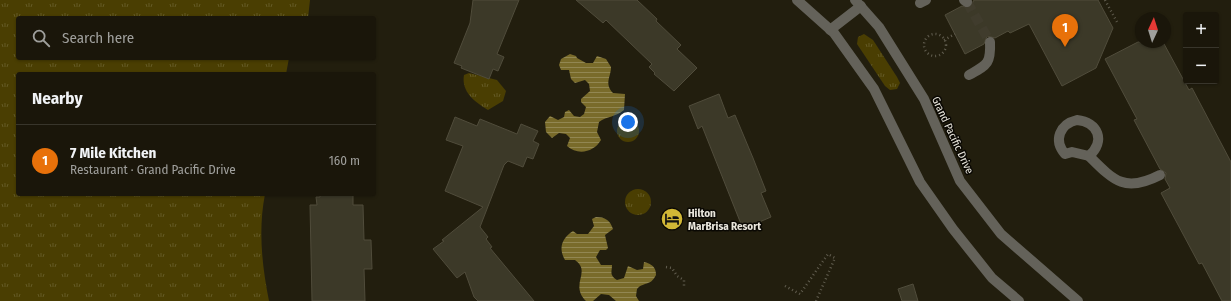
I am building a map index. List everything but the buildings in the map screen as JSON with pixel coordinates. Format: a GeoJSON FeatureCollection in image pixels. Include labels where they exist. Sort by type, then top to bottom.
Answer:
{"type":"FeatureCollection","features":[{"type":"Feature","properties":{"kind":"street"},"geometry":{"type":"LineString","coordinates":[[797,0],[830,30],[874,89],[920,182],[953,229],[992,278],[1019,301]]}},
{"type":"Feature","properties":{"kind":"street"},"geometry":{"type":"LineString","coordinates":[[830,30],[858,3]]}},
{"type":"Feature","properties":{"kind":"street","name":"Grand Pacific Drive"},"geometry":{"type":"LineString","coordinates":[[858,3],[879,27],[924,99],[960,181],[1001,234],[1078,301]]}},
{"type":"Feature","properties":{"kind":"street"},"geometry":{"type":"LineString","coordinates":[[969,75],[985,66],[991,57],[990,42]]}},
{"type":"Feature","properties":{"kind":"street"},"geometry":{"type":"LineString","coordinates":[[1089,156],[1118,182],[1132,185],[1146,182],[1160,175]]}},
{"type":"Feature","properties":{"kind":"path"},"geometry":{"type":"LineString","coordinates":[[1105,0],[1117,22]]}},
{"type":"Feature","properties":{"kind":"path"},"geometry":{"type":"LineString","coordinates":[[944,40],[955,34]]}},
{"type":"Feature","properties":{"kind":"path"},"geometry":{"type":"LineString","coordinates":[[931,35],[938,35],[944,40],[944,50],[940,54],[930,55],[925,50],[925,40],[931,35]]}},
{"type":"Feature","properties":{"kind":"path"},"geometry":{"type":"LineString","coordinates":[[785,286],[800,294],[828,254],[835,258],[816,301]]}},
{"type":"Feature","properties":{"kind":"path"},"geometry":{"type":"LineString","coordinates":[[666,267],[672,268],[677,276],[684,280],[684,286]]}},
{"type":"Feature","properties":{"kind":"green space"},"geometry":{"type":"Polygon","coordinates":[[[0,0],[310,0],[308,16],[16,16],[16,60],[289,60],[286,72],[16,72],[16,196],[265,196],[261,234],[264,275],[269,301],[0,301],[0,0]]]}},
{"type":"Feature","properties":{"kind":"green space"},"geometry":{"type":"Polygon","coordinates":[[[864,34],[873,40],[897,77],[900,83],[897,89],[890,90],[885,86],[857,44],[858,37],[864,34]]]}},
{"type":"Feature","properties":{"kind":"green space"},"geometry":{"type":"Polygon","coordinates":[[[469,73],[497,80],[506,91],[503,101],[488,110],[478,104],[470,96],[465,87],[464,75],[469,73]]]}},
{"type":"Feature","properties":{"kind":"green space"},"geometry":{"type":"Polygon","coordinates":[[[628,120],[636,123],[639,131],[636,139],[628,142],[620,139],[617,131],[620,123],[628,120]]]}},
{"type":"Feature","properties":{"kind":"green space"},"geometry":{"type":"Polygon","coordinates":[[[638,189],[647,193],[651,202],[647,211],[638,215],[629,211],[625,202],[629,193],[638,189]]]}},
{"type":"Feature","properties":{"kind":"shaded area"},"geometry":{"type":"Polygon","coordinates":[[[570,54],[586,63],[593,63],[597,56],[606,59],[611,67],[608,83],[610,89],[613,93],[625,94],[624,110],[599,122],[597,132],[601,140],[590,150],[581,152],[567,146],[570,138],[566,134],[559,133],[552,138],[546,132],[545,122],[550,116],[558,120],[564,117],[565,112],[569,110],[574,116],[580,117],[584,114],[586,107],[581,102],[581,99],[590,91],[589,84],[585,80],[575,83],[571,79],[569,70],[561,70],[559,65],[561,59],[570,54]]]}},
{"type":"Feature","properties":{"kind":"shaded area"},"geometry":{"type":"Polygon","coordinates":[[[596,217],[607,220],[613,229],[605,235],[608,248],[606,250],[600,250],[596,257],[601,265],[612,265],[612,273],[614,278],[617,280],[624,278],[628,266],[637,270],[643,269],[644,262],[654,268],[656,275],[654,279],[637,289],[636,296],[639,301],[616,301],[609,295],[601,294],[593,301],[586,301],[581,295],[580,284],[582,269],[575,260],[565,260],[562,251],[562,244],[566,237],[573,231],[577,234],[588,234],[594,226],[592,219],[596,217]]]}},
{"type":"Feature","properties":{"kind":"tunnel"},"geometry":{"type":"LineString","coordinates":[[967,2],[990,42]]}},
{"type":"Feature","properties":{"kind":"place","name":"7 Mile Kitchen"},"geometry":{"type":"Point","coordinates":[1065,47]}},
{"type":"Feature","properties":{"kind":"place","name":"Hilton MarBrisa Resort"},"geometry":{"type":"Point","coordinates":[672,219]}}]}
